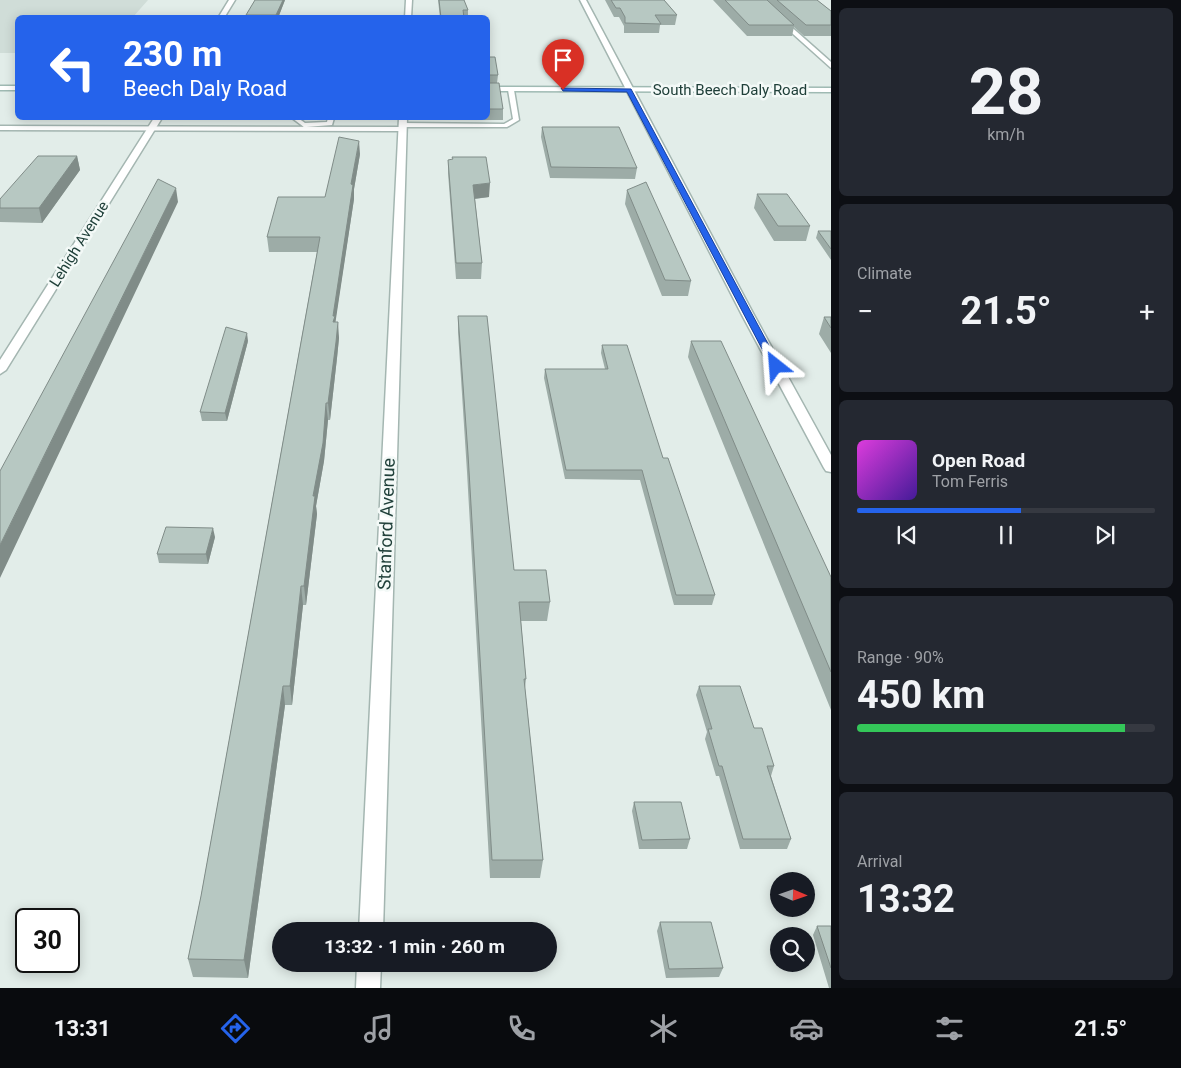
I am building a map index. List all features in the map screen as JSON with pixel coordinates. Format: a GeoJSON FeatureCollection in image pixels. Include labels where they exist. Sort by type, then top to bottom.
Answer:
{"type":"FeatureCollection","features":[{"type":"Feature","properties":{"kind":"street"},"geometry":{"type":"LineString","coordinates":[[223,15],[232,0]]}},
{"type":"Feature","properties":{"kind":"street"},"geometry":{"type":"LineString","coordinates":[[408,15],[409,0]]}},
{"type":"Feature","properties":{"kind":"street"},"geometry":{"type":"LineString","coordinates":[[583,0],[831,468]]}},
{"type":"Feature","properties":{"kind":"street"},"geometry":{"type":"LineString","coordinates":[[758,0],[831,66]]}},
{"type":"Feature","properties":{"kind":"street"},"geometry":{"type":"LineString","coordinates":[[0,88],[15,88]]}},
{"type":"Feature","properties":{"kind":"street","name":"South Beech Daly Road"},"geometry":{"type":"LineString","coordinates":[[490,90],[831,90]]}},
{"type":"Feature","properties":{"kind":"street","name":"Lehigh Avenue"},"geometry":{"type":"LineString","coordinates":[[0,370],[157,120]]}},
{"type":"Feature","properties":{"kind":"street","name":"Stanford Avenue"},"geometry":{"type":"LineString","coordinates":[[371,922],[403,124]]}},
{"type":"Feature","properties":{"kind":"street"},"geometry":{"type":"LineString","coordinates":[[368,988],[369,972]]}},
{"type":"Feature","properties":{"kind":"lane"},"geometry":{"type":"LineString","coordinates":[[0,128],[151,129],[403,124],[505,126],[516,120],[511,90]]}},
{"type":"Feature","properties":{"kind":"lane"},"geometry":{"type":"LineString","coordinates":[[298,120],[304,126],[330,124],[331,120]]}},
{"type":"Feature","properties":{"kind":"shaded area"},"geometry":{"type":"Polygon","coordinates":[[[0,0],[148,0],[135,15],[15,15],[15,53],[0,53],[0,0]]]}},
{"type":"Feature","properties":{"kind":"building"},"geometry":{"type":"Polygon","coordinates":[[[255,0],[283,0],[276,15],[246,15],[255,0]]]}},
{"type":"Feature","properties":{"kind":"building"},"geometry":{"type":"Polygon","coordinates":[[[439,0],[464,0],[468,10],[463,10],[464,15],[441,15],[439,0]]]}},
{"type":"Feature","properties":{"kind":"building"},"geometry":{"type":"Polygon","coordinates":[[[611,0],[664,0],[677,15],[655,15],[661,24],[625,23],[625,17],[620,8],[616,8],[611,0]]]}},
{"type":"Feature","properties":{"kind":"building"},"geometry":{"type":"Polygon","coordinates":[[[725,0],[767,0],[794,25],[749,25],[725,0]]]}},
{"type":"Feature","properties":{"kind":"building"},"geometry":{"type":"Polygon","coordinates":[[[777,0],[817,0],[831,11],[831,25],[806,25],[777,0]]]}},
{"type":"Feature","properties":{"kind":"building"},"geometry":{"type":"Polygon","coordinates":[[[490,57],[495,57],[498,75],[490,75],[490,57]]]}},
{"type":"Feature","properties":{"kind":"building"},"geometry":{"type":"Polygon","coordinates":[[[490,83],[499,83],[503,109],[490,109],[490,83]]]}},
{"type":"Feature","properties":{"kind":"building"},"geometry":{"type":"Polygon","coordinates":[[[542,127],[619,127],[637,168],[551,167],[542,127]]]}},
{"type":"Feature","properties":{"kind":"building"},"geometry":{"type":"Polygon","coordinates":[[[339,137],[359,141],[351,184],[353,185],[333,316],[335,316],[333,322],[338,322],[336,342],[328,403],[326,403],[323,443],[313,496],[315,496],[304,586],[301,586],[290,686],[283,686],[244,960],[188,959],[320,237],[267,237],[278,197],[325,197],[339,137]]]}},
{"type":"Feature","properties":{"kind":"building"},"geometry":{"type":"Polygon","coordinates":[[[38,156],[77,156],[39,208],[0,208],[0,199],[38,156]]]}},
{"type":"Feature","properties":{"kind":"building"},"geometry":{"type":"Polygon","coordinates":[[[452,157],[486,157],[490,183],[473,185],[482,263],[456,263],[448,160],[453,159],[452,157]]]}},
{"type":"Feature","properties":{"kind":"building"},"geometry":{"type":"Polygon","coordinates":[[[158,179],[176,188],[0,545],[0,471],[158,179]]]}},
{"type":"Feature","properties":{"kind":"building"},"geometry":{"type":"Polygon","coordinates":[[[646,182],[691,281],[665,280],[627,190],[646,182]]]}},
{"type":"Feature","properties":{"kind":"building"},"geometry":{"type":"Polygon","coordinates":[[[757,194],[787,194],[810,226],[778,226],[757,194]]]}},
{"type":"Feature","properties":{"kind":"building"},"geometry":{"type":"Polygon","coordinates":[[[818,231],[831,231],[831,249],[818,231]]]}},
{"type":"Feature","properties":{"kind":"building"},"geometry":{"type":"Polygon","coordinates":[[[458,316],[487,316],[514,570],[546,570],[550,602],[519,602],[526,679],[524,679],[543,860],[492,860],[458,316]]]}},
{"type":"Feature","properties":{"kind":"building"},"geometry":{"type":"Polygon","coordinates":[[[824,317],[831,317],[831,328],[824,317]]]}},
{"type":"Feature","properties":{"kind":"building"},"geometry":{"type":"Polygon","coordinates":[[[226,327],[247,333],[225,413],[200,412],[226,327]]]}},
{"type":"Feature","properties":{"kind":"building"},"geometry":{"type":"Polygon","coordinates":[[[691,341],[721,341],[831,577],[831,672],[691,341]]]}},
{"type":"Feature","properties":{"kind":"building"},"geometry":{"type":"Polygon","coordinates":[[[602,345],[627,345],[663,458],[668,458],[715,595],[676,595],[642,470],[566,470],[545,369],[608,369],[602,345]]]}},
{"type":"Feature","properties":{"kind":"building"},"geometry":{"type":"Polygon","coordinates":[[[166,527],[213,528],[206,554],[157,554],[166,527]]]}},
{"type":"Feature","properties":{"kind":"building"},"geometry":{"type":"Polygon","coordinates":[[[699,686],[740,686],[754,728],[762,728],[774,766],[767,766],[791,839],[743,839],[722,766],[719,766],[708,729],[712,729],[699,686]]]}},
{"type":"Feature","properties":{"kind":"building"},"geometry":{"type":"Polygon","coordinates":[[[634,802],[681,802],[690,839],[642,840],[634,802]]]}},
{"type":"Feature","properties":{"kind":"building"},"geometry":{"type":"Polygon","coordinates":[[[660,922],[711,922],[723,968],[669,969],[660,922]]]}},
{"type":"Feature","properties":{"kind":"building"},"geometry":{"type":"Polygon","coordinates":[[[817,926],[831,926],[831,968],[817,926]]]}},
{"type":"Feature","properties":{"kind":"route"},"geometry":{"type":"LineString","coordinates":[[563,90],[629,90],[776,366]]}}]}
